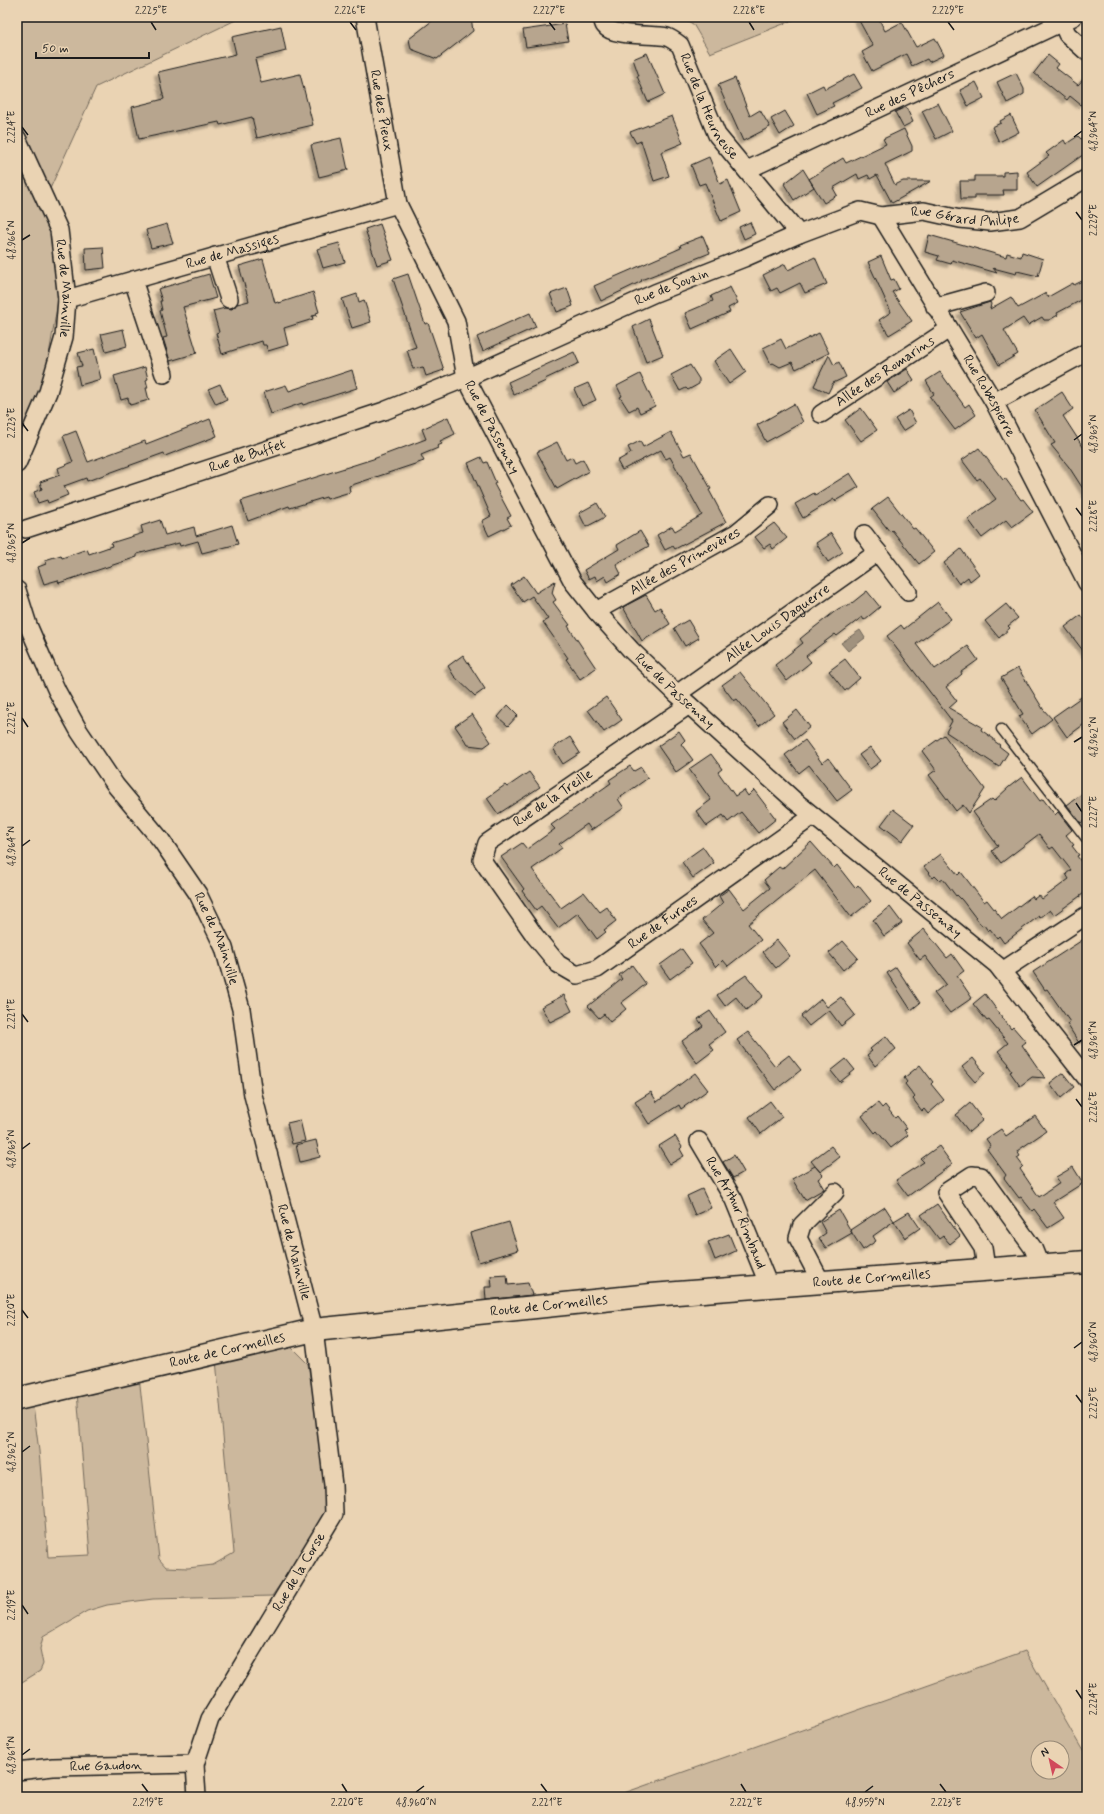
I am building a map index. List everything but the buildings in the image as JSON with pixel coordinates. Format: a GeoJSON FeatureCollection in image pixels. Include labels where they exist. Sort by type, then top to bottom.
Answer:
{"type":"FeatureCollection","features":[{"type":"Feature","properties":{"kind":"main road","name":"Route de Cormeilles"},"geometry":{"type":"LineString","coordinates":[[17,1399],[314,1330],[651,1295],[1037,1264],[1087,1262]]}},
{"type":"Feature","properties":{"kind":"street","name":"Rue des Pieux"},"geometry":{"type":"LineString","coordinates":[[365,17],[398,204]]}},
{"type":"Feature","properties":{"kind":"street","name":"Rue de la Heurneuse"},"geometry":{"type":"LineString","coordinates":[[602,17],[605,26],[610,30],[665,37],[680,45],[717,135],[799,234]]}},
{"type":"Feature","properties":{"kind":"street","name":"Rue des Pêchers"},"geometry":{"type":"LineString","coordinates":[[747,170],[1068,19]]}},
{"type":"Feature","properties":{"kind":"street"},"geometry":{"type":"LineString","coordinates":[[1068,19],[1067,34],[1087,52]]}},
{"type":"Feature","properties":{"kind":"street","name":"Rue de Mainville"},"geometry":{"type":"LineString","coordinates":[[17,138],[59,230],[67,299],[64,337],[48,392],[17,464]]}},
{"type":"Feature","properties":{"kind":"street","name":"Rue Gérard Philipe"},"geometry":{"type":"LineString","coordinates":[[881,216],[924,211],[960,219],[990,222],[1020,218],[1087,178]]}},
{"type":"Feature","properties":{"kind":"street","name":"Rue de Massiges"},"geometry":{"type":"LineString","coordinates":[[67,299],[398,204]]}},
{"type":"Feature","properties":{"kind":"street","name":"Rue de Passemay"},"geometry":{"type":"LineString","coordinates":[[398,204],[456,321],[466,378],[573,582],[596,611],[631,650],[683,699],[813,816],[1002,971],[1087,1080]]}},
{"type":"Feature","properties":{"kind":"street","name":"Rue de Souain"},"geometry":{"type":"LineString","coordinates":[[466,378],[655,293],[744,258],[799,234],[860,211],[881,216]]}},
{"type":"Feature","properties":{"kind":"street","name":"Rue Robespierre"},"geometry":{"type":"LineString","coordinates":[[881,216],[994,402],[1087,583]]}},
{"type":"Feature","properties":{"kind":"street"},"geometry":{"type":"LineString","coordinates":[[215,256],[229,299]]}},
{"type":"Feature","properties":{"kind":"street"},"geometry":{"type":"LineString","coordinates":[[133,280],[164,374]]}},
{"type":"Feature","properties":{"kind":"street"},"geometry":{"type":"LineString","coordinates":[[935,307],[986,292]]}},
{"type":"Feature","properties":{"kind":"street","name":"Allée des Romarins"},"geometry":{"type":"LineString","coordinates":[[821,414],[949,329]]}},
{"type":"Feature","properties":{"kind":"street"},"geometry":{"type":"LineString","coordinates":[[994,402],[1087,352]]}},
{"type":"Feature","properties":{"kind":"street","name":"Rue de Buffet"},"geometry":{"type":"LineString","coordinates":[[26,529],[384,411],[466,378]]}},
{"type":"Feature","properties":{"kind":"street","name":"Allée des Primevères"},"geometry":{"type":"LineString","coordinates":[[596,611],[736,533],[770,505]]}},
{"type":"Feature","properties":{"kind":"street"},"geometry":{"type":"LineString","coordinates":[[864,534],[908,592]]}},
{"type":"Feature","properties":{"kind":"street","name":"Allée Louis Daguerre"},"geometry":{"type":"LineString","coordinates":[[683,699],[878,552]]}},
{"type":"Feature","properties":{"kind":"street","name":"Rue de Mainville"},"geometry":{"type":"LineString","coordinates":[[17,590],[28,625],[44,662],[57,692],[78,731],[116,786],[160,840],[198,894],[224,948],[241,1009],[253,1095],[314,1330]]}},
{"type":"Feature","properties":{"kind":"street","name":"Rue de la Treille"},"geometry":{"type":"LineString","coordinates":[[521,915],[482,860],[487,843],[683,699]]}},
{"type":"Feature","properties":{"kind":"street","name":"Rue de Furnes"},"geometry":{"type":"LineString","coordinates":[[521,915],[535,936],[558,964],[577,975],[597,969],[813,816]]}},
{"type":"Feature","properties":{"kind":"street"},"geometry":{"type":"LineString","coordinates":[[1002,971],[1087,915]]}},
{"type":"Feature","properties":{"kind":"street","name":"Rue Arthur Rimbaud"},"geometry":{"type":"LineString","coordinates":[[699,1141],[734,1200],[768,1286]]}},
{"type":"Feature","properties":{"kind":"street"},"geometry":{"type":"LineString","coordinates":[[986,1268],[983,1248],[946,1192],[972,1175],[976,1174],[981,1176],[1033,1248],[1037,1258],[1037,1264]]}},
{"type":"Feature","properties":{"kind":"street"},"geometry":{"type":"LineString","coordinates":[[821,1282],[798,1238],[802,1225],[835,1192]]}},
{"type":"Feature","properties":{"kind":"street","name":"Rue de la Corse"},"geometry":{"type":"LineString","coordinates":[[197,1797],[195,1764],[210,1719],[334,1514],[333,1485],[314,1330]]}},
{"type":"Feature","properties":{"kind":"street","name":"Rue Gaudon"},"geometry":{"type":"LineString","coordinates":[[17,1771],[54,1767],[195,1764]]}},
{"type":"Feature","properties":{"kind":"lane"},"geometry":{"type":"LineString","coordinates":[[1001,729],[1087,840]]}},
{"type":"Feature","properties":{"kind":"shaded area"},"geometry":{"type":"Polygon","coordinates":[[[17,17],[242,17],[96,87],[49,191],[60,289],[45,378],[17,452],[17,17]]]}},
{"type":"Feature","properties":{"kind":"shaded area"},"geometry":{"type":"Polygon","coordinates":[[[680,17],[801,17],[710,53],[693,24],[680,17]]]}},
{"type":"Feature","properties":{"kind":"shaded area"},"geometry":{"type":"Polygon","coordinates":[[[860,630],[865,638],[848,651],[841,643],[860,630]]]}},
{"type":"Feature","properties":{"kind":"shaded area"},"geometry":{"type":"Polygon","coordinates":[[[290,1346],[308,1364],[331,1501],[329,1513],[272,1596],[153,1599],[107,1605],[87,1611],[43,1637],[40,1649],[43,1664],[40,1671],[17,1685],[17,1410],[33,1406],[39,1451],[48,1557],[90,1555],[77,1392],[139,1376],[159,1559],[166,1567],[188,1568],[213,1565],[234,1553],[216,1360],[290,1346]]]}},
{"type":"Feature","properties":{"kind":"shaded area"},"geometry":{"type":"Polygon","coordinates":[[[1025,1651],[1087,1758],[1087,1797],[626,1797],[624,1793],[1025,1651]]]}}]}
